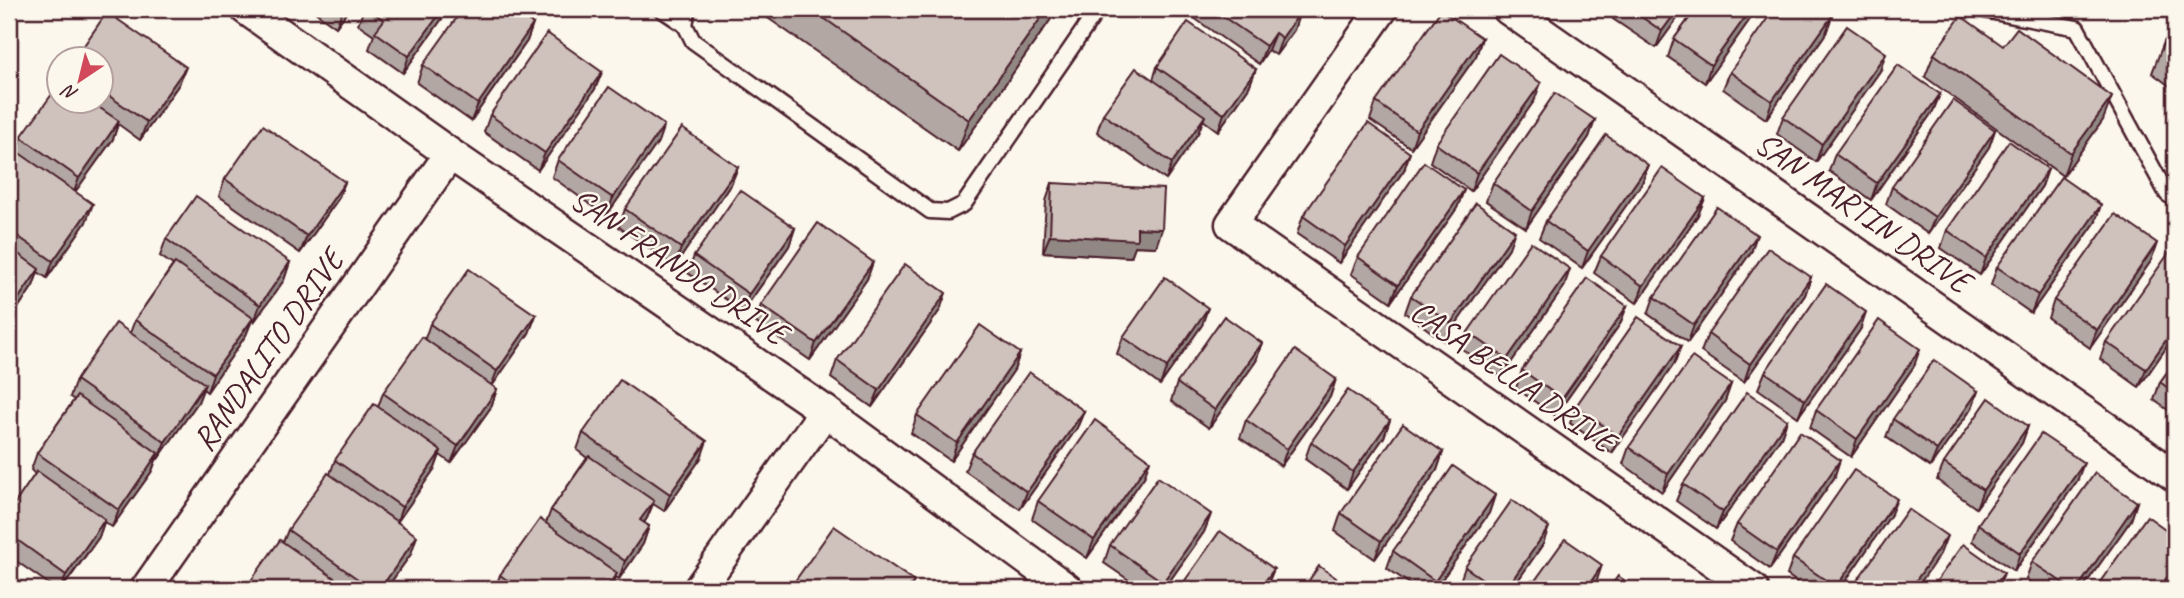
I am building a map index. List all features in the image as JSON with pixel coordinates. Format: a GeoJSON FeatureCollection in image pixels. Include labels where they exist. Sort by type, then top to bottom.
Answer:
{"type":"FeatureCollection","features":[{"type":"Feature","properties":{"kind":"street","name":"SAN FRANDO DRIVE"},"geometry":{"type":"LineString","coordinates":[[246,9],[450,154],[825,411],[1067,589]]}},
{"type":"Feature","properties":{"kind":"street","name":"CASA BELLA DRIVE"},"geometry":{"type":"LineString","coordinates":[[1382,9],[1231,224],[1753,589]]}},
{"type":"Feature","properties":{"kind":"street","name":"SAN MARTIN DRIVE"},"geometry":{"type":"LineString","coordinates":[[1508,9],[2175,476]]}},
{"type":"Feature","properties":{"kind":"street","name":"RANDALITO DRIVE"},"geometry":{"type":"LineString","coordinates":[[146,589],[450,154]]}},
{"type":"Feature","properties":{"kind":"street"},"geometry":{"type":"LineString","coordinates":[[699,589],[825,411]]}},
{"type":"Feature","properties":{"kind":"lane"},"geometry":{"type":"LineString","coordinates":[[661,9],[685,24],[693,41],[930,211],[948,212],[964,204],[1098,9]]}},
{"type":"Feature","properties":{"kind":"lane"},"geometry":{"type":"LineString","coordinates":[[685,24],[688,9]]}},
{"type":"Feature","properties":{"kind":"lane"},"geometry":{"type":"LineString","coordinates":[[1978,9],[2077,27],[2167,194],[2175,199]]}},
{"type":"Feature","properties":{"kind":"building"},"geometry":{"type":"Polygon","coordinates":[[[368,9],[443,9],[409,56],[375,32],[384,20],[368,9]]]}},
{"type":"Feature","properties":{"kind":"building"},"geometry":{"type":"Polygon","coordinates":[[[463,9],[512,9],[533,24],[478,104],[423,65],[463,9]]]}},
{"type":"Feature","properties":{"kind":"building"},"geometry":{"type":"Polygon","coordinates":[[[811,9],[1047,9],[969,120],[811,9]]]}},
{"type":"Feature","properties":{"kind":"building"},"geometry":{"type":"Polygon","coordinates":[[[1212,9],[1295,9],[1300,12],[1282,38],[1275,33],[1266,46],[1212,9]]]}},
{"type":"Feature","properties":{"kind":"building"},"geometry":{"type":"Polygon","coordinates":[[[1630,9],[1678,9],[1662,31],[1630,9]]]}},
{"type":"Feature","properties":{"kind":"building"},"geometry":{"type":"Polygon","coordinates":[[[1696,9],[1751,9],[1711,65],[1674,39],[1696,9]]]}},
{"type":"Feature","properties":{"kind":"building"},"geometry":{"type":"Polygon","coordinates":[[[1774,9],[1822,9],[1832,16],[1772,101],[1730,72],[1774,9]]]}},
{"type":"Feature","properties":{"kind":"building"},"geometry":{"type":"Polygon","coordinates":[[[1441,10],[1482,38],[1417,131],[1376,102],[1441,10]]]}},
{"type":"Feature","properties":{"kind":"building"},"geometry":{"type":"Polygon","coordinates":[[[107,12],[186,67],[147,122],[116,101],[116,46],[84,46],[107,12]]]}},
{"type":"Feature","properties":{"kind":"building"},"geometry":{"type":"Polygon","coordinates":[[[1961,16],[2003,46],[2017,28],[2112,97],[2071,153],[1934,54],[1961,16]]]}},
{"type":"Feature","properties":{"kind":"building"},"geometry":{"type":"Polygon","coordinates":[[[1188,22],[1256,69],[1224,114],[1157,67],[1188,22]]]}},
{"type":"Feature","properties":{"kind":"building"},"geometry":{"type":"Polygon","coordinates":[[[1847,26],[1886,53],[1822,144],[1783,117],[1847,26]]]}},
{"type":"Feature","properties":{"kind":"building"},"geometry":{"type":"Polygon","coordinates":[[[2175,26],[2175,50],[2164,42],[2175,26]]]}},
{"type":"Feature","properties":{"kind":"building"},"geometry":{"type":"Polygon","coordinates":[[[547,33],[602,72],[545,153],[490,115],[547,33]]]}},
{"type":"Feature","properties":{"kind":"building"},"geometry":{"type":"Polygon","coordinates":[[[1499,54],[1541,83],[1477,173],[1436,144],[1499,54]]]}},
{"type":"Feature","properties":{"kind":"building"},"geometry":{"type":"Polygon","coordinates":[[[1898,65],[1940,94],[1877,183],[1835,154],[1898,65]]]}},
{"type":"Feature","properties":{"kind":"building"},"geometry":{"type":"Polygon","coordinates":[[[1136,68],[1205,116],[1172,163],[1103,114],[1136,68]]]}},
{"type":"Feature","properties":{"kind":"building"},"geometry":{"type":"Polygon","coordinates":[[[609,87],[664,125],[613,198],[558,160],[609,87]]]}},
{"type":"Feature","properties":{"kind":"building"},"geometry":{"type":"Polygon","coordinates":[[[1555,93],[1595,120],[1532,211],[1493,183],[1555,93]]]}},
{"type":"Feature","properties":{"kind":"building"},"geometry":{"type":"Polygon","coordinates":[[[1953,100],[1995,130],[1935,217],[1892,187],[1953,100]]]}},
{"type":"Feature","properties":{"kind":"building"},"geometry":{"type":"Polygon","coordinates":[[[46,102],[46,116],[112,116],[119,121],[79,178],[21,137],[46,102]]]}},
{"type":"Feature","properties":{"kind":"building"},"geometry":{"type":"Polygon","coordinates":[[[1368,123],[1410,153],[1345,246],[1303,216],[1368,123]]]}},
{"type":"Feature","properties":{"kind":"building"},"geometry":{"type":"Polygon","coordinates":[[[263,125],[345,182],[307,236],[225,179],[263,125]]]}},
{"type":"Feature","properties":{"kind":"building"},"geometry":{"type":"Polygon","coordinates":[[[682,128],[738,167],[681,248],[625,209],[682,128]]]}},
{"type":"Feature","properties":{"kind":"building"},"geometry":{"type":"Polygon","coordinates":[[[1606,135],[1648,165],[1588,251],[1546,221],[1606,135]]]}},
{"type":"Feature","properties":{"kind":"building"},"geometry":{"type":"Polygon","coordinates":[[[2009,141],[2048,169],[1986,258],[1947,230],[2009,141]]]}},
{"type":"Feature","properties":{"kind":"building"},"geometry":{"type":"Polygon","coordinates":[[[12,148],[93,204],[53,261],[9,230],[9,153],[12,148]]]}},
{"type":"Feature","properties":{"kind":"building"},"geometry":{"type":"Polygon","coordinates":[[[1424,162],[1464,190],[1398,285],[1358,257],[1424,162]]]}},
{"type":"Feature","properties":{"kind":"building"},"geometry":{"type":"Polygon","coordinates":[[[1662,168],[1705,198],[1643,286],[1601,256],[1662,168]]]}},
{"type":"Feature","properties":{"kind":"building"},"geometry":{"type":"Polygon","coordinates":[[[2061,177],[2101,205],[2038,295],[1997,267],[2061,177]]]}},
{"type":"Feature","properties":{"kind":"building"},"geometry":{"type":"Polygon","coordinates":[[[1052,183],[1164,189],[1162,229],[1137,228],[1137,240],[1050,235],[1052,183]]]}},
{"type":"Feature","properties":{"kind":"building"},"geometry":{"type":"Polygon","coordinates":[[[740,190],[795,228],[749,294],[694,256],[740,190]]]}},
{"type":"Feature","properties":{"kind":"building"},"geometry":{"type":"Polygon","coordinates":[[[196,196],[290,262],[260,305],[166,239],[196,196]]]}},
{"type":"Feature","properties":{"kind":"building"},"geometry":{"type":"Polygon","coordinates":[[[1476,203],[1515,231],[1451,323],[1411,296],[1476,203]]]}},
{"type":"Feature","properties":{"kind":"building"},"geometry":{"type":"Polygon","coordinates":[[[1717,207],[1757,235],[1694,325],[1654,297],[1717,207]]]}},
{"type":"Feature","properties":{"kind":"building"},"geometry":{"type":"Polygon","coordinates":[[[2115,214],[2157,243],[2097,330],[2054,300],[2115,214]]]}},
{"type":"Feature","properties":{"kind":"building"},"geometry":{"type":"Polygon","coordinates":[[[818,223],[873,262],[816,343],[761,305],[818,223]]]}},
{"type":"Feature","properties":{"kind":"building"},"geometry":{"type":"Polygon","coordinates":[[[1531,242],[1570,269],[1507,359],[1468,332],[1531,242]]]}},
{"type":"Feature","properties":{"kind":"building"},"geometry":{"type":"Polygon","coordinates":[[[9,247],[39,269],[9,312],[9,247]]]}},
{"type":"Feature","properties":{"kind":"building"},"geometry":{"type":"Polygon","coordinates":[[[1768,248],[1811,277],[1750,364],[1708,334],[1768,248]]]}},
{"type":"Feature","properties":{"kind":"building"},"geometry":{"type":"Polygon","coordinates":[[[2171,250],[2175,254],[2175,327],[2146,369],[2106,342],[2171,250]]]}},
{"type":"Feature","properties":{"kind":"building"},"geometry":{"type":"Polygon","coordinates":[[[175,263],[253,318],[213,374],[135,320],[175,263]]]}},
{"type":"Feature","properties":{"kind":"building"},"geometry":{"type":"Polygon","coordinates":[[[905,264],[946,293],[879,390],[837,360],[905,264]]]}},
{"type":"Feature","properties":{"kind":"building"},"geometry":{"type":"Polygon","coordinates":[[[469,269],[536,315],[497,371],[430,324],[469,269]]]}},
{"type":"Feature","properties":{"kind":"building"},"geometry":{"type":"Polygon","coordinates":[[[1165,277],[1208,308],[1167,367],[1123,337],[1165,277]]]}},
{"type":"Feature","properties":{"kind":"building"},"geometry":{"type":"Polygon","coordinates":[[[1587,278],[1627,306],[1562,399],[1522,370],[1587,278]]]}},
{"type":"Feature","properties":{"kind":"building"},"geometry":{"type":"Polygon","coordinates":[[[1826,284],[1866,312],[1805,400],[1765,372],[1826,284]]]}},
{"type":"Feature","properties":{"kind":"building"},"geometry":{"type":"Polygon","coordinates":[[[1224,316],[1262,343],[1215,410],[1177,383],[1224,316]]]}},
{"type":"Feature","properties":{"kind":"building"},"geometry":{"type":"Polygon","coordinates":[[[1638,317],[1681,346],[1618,436],[1576,406],[1638,317]]]}},
{"type":"Feature","properties":{"kind":"building"},"geometry":{"type":"Polygon","coordinates":[[[1879,320],[1920,349],[1857,439],[1816,410],[1879,320]]]}},
{"type":"Feature","properties":{"kind":"building"},"geometry":{"type":"Polygon","coordinates":[[[116,323],[205,384],[165,442],[76,380],[116,323]]]}},
{"type":"Feature","properties":{"kind":"building"},"geometry":{"type":"Polygon","coordinates":[[[980,325],[1020,353],[957,443],[917,415],[980,325]]]}},
{"type":"Feature","properties":{"kind":"building"},"geometry":{"type":"Polygon","coordinates":[[[422,337],[497,389],[458,446],[383,393],[422,337]]]}},
{"type":"Feature","properties":{"kind":"building"},"geometry":{"type":"Polygon","coordinates":[[[1295,350],[1336,379],[1287,449],[1246,420],[1295,350]]]}},
{"type":"Feature","properties":{"kind":"building"},"geometry":{"type":"Polygon","coordinates":[[[1692,357],[1731,384],[1668,474],[1629,447],[1692,357]]]}},
{"type":"Feature","properties":{"kind":"building"},"geometry":{"type":"Polygon","coordinates":[[[1934,360],[1978,391],[1937,450],[1893,419],[1934,360]]]}},
{"type":"Feature","properties":{"kind":"building"},"geometry":{"type":"Polygon","coordinates":[[[2175,361],[2175,393],[2160,382],[2175,361]]]}},
{"type":"Feature","properties":{"kind":"building"},"geometry":{"type":"Polygon","coordinates":[[[1029,372],[1084,411],[1027,492],[972,453],[1029,372]]]}},
{"type":"Feature","properties":{"kind":"building"},"geometry":{"type":"Polygon","coordinates":[[[620,380],[707,441],[670,494],[583,433],[620,380]]]}},
{"type":"Feature","properties":{"kind":"building"},"geometry":{"type":"Polygon","coordinates":[[[1348,390],[1390,420],[1353,472],[1311,442],[1348,390]]]}},
{"type":"Feature","properties":{"kind":"building"},"geometry":{"type":"Polygon","coordinates":[[[1747,392],[1787,420],[1723,512],[1683,484],[1747,392]]]}},
{"type":"Feature","properties":{"kind":"building"},"geometry":{"type":"Polygon","coordinates":[[[77,396],[158,453],[119,510],[37,453],[77,396]]]}},
{"type":"Feature","properties":{"kind":"building"},"geometry":{"type":"Polygon","coordinates":[[[1989,398],[2028,426],[1983,490],[1944,463],[1989,398]]]}},
{"type":"Feature","properties":{"kind":"building"},"geometry":{"type":"Polygon","coordinates":[[[374,404],[441,451],[402,507],[335,460],[374,404]]]}},
{"type":"Feature","properties":{"kind":"building"},"geometry":{"type":"Polygon","coordinates":[[[1095,420],[1150,460],[1094,540],[1038,501],[1095,420]]]}},
{"type":"Feature","properties":{"kind":"building"},"geometry":{"type":"Polygon","coordinates":[[[1403,424],[1443,452],[1381,541],[1341,513],[1403,424]]]}},
{"type":"Feature","properties":{"kind":"building"},"geometry":{"type":"Polygon","coordinates":[[[1800,432],[1840,460],[1777,552],[1737,524],[1800,432]]]}},
{"type":"Feature","properties":{"kind":"building"},"geometry":{"type":"Polygon","coordinates":[[[2041,434],[2084,463],[2020,553],[1978,524],[2041,434]]]}},
{"type":"Feature","properties":{"kind":"building"},"geometry":{"type":"Polygon","coordinates":[[[589,456],[654,501],[640,520],[649,526],[625,561],[551,510],[589,456]]]}},
{"type":"Feature","properties":{"kind":"building"},"geometry":{"type":"Polygon","coordinates":[[[1453,466],[1495,495],[1435,581],[1393,551],[1453,466]]]}},
{"type":"Feature","properties":{"kind":"building"},"geometry":{"type":"Polygon","coordinates":[[[1854,470],[1897,499],[1836,587],[1793,558],[1854,470]]]}},
{"type":"Feature","properties":{"kind":"building"},"geometry":{"type":"Polygon","coordinates":[[[37,471],[105,519],[66,575],[9,534],[9,512],[37,471]]]}},
{"type":"Feature","properties":{"kind":"building"},"geometry":{"type":"Polygon","coordinates":[[[328,473],[417,536],[380,589],[372,589],[288,530],[328,473]]]}},
{"type":"Feature","properties":{"kind":"building"},"geometry":{"type":"Polygon","coordinates":[[[2095,473],[2137,502],[2077,589],[2072,589],[2032,562],[2095,473]]]}},
{"type":"Feature","properties":{"kind":"building"},"geometry":{"type":"Polygon","coordinates":[[[1158,477],[1211,514],[1163,582],[1110,545],[1158,477]]]}},
{"type":"Feature","properties":{"kind":"building"},"geometry":{"type":"Polygon","coordinates":[[[1512,500],[1549,527],[1506,589],[1497,589],[1465,567],[1512,500]]]}},
{"type":"Feature","properties":{"kind":"building"},"geometry":{"type":"Polygon","coordinates":[[[1908,509],[1947,536],[1910,589],[1851,589],[1908,509]]]}},
{"type":"Feature","properties":{"kind":"building"},"geometry":{"type":"Polygon","coordinates":[[[2147,516],[2175,536],[2175,565],[2159,589],[2095,589],[2147,516]]]}},
{"type":"Feature","properties":{"kind":"building"},"geometry":{"type":"Polygon","coordinates":[[[540,519],[617,573],[605,589],[520,589],[500,575],[540,519]]]}},
{"type":"Feature","properties":{"kind":"building"},"geometry":{"type":"Polygon","coordinates":[[[834,526],[914,581],[908,589],[806,589],[795,581],[834,526]]]}},
{"type":"Feature","properties":{"kind":"building"},"geometry":{"type":"Polygon","coordinates":[[[1220,531],[1274,569],[1259,589],[1179,589],[1220,531]]]}},
{"type":"Feature","properties":{"kind":"building"},"geometry":{"type":"Polygon","coordinates":[[[1565,539],[1602,565],[1586,589],[1529,589],[1565,539]]]}},
{"type":"Feature","properties":{"kind":"building"},"geometry":{"type":"Polygon","coordinates":[[[280,540],[350,589],[245,589],[280,540]]]}},
{"type":"Feature","properties":{"kind":"building"},"geometry":{"type":"Polygon","coordinates":[[[1963,544],[2004,573],[1992,589],[1931,589],[1963,544]]]}},
{"type":"Feature","properties":{"kind":"building"},"geometry":{"type":"Polygon","coordinates":[[[1319,566],[1352,589],[1303,589],[1319,566]]]}},
{"type":"Feature","properties":{"kind":"building"},"geometry":{"type":"Polygon","coordinates":[[[1618,576],[1637,589],[1609,589],[1618,576]]]}},
{"type":"Feature","properties":{"kind":"building"},"geometry":{"type":"Polygon","coordinates":[[[9,577],[20,589],[9,589],[9,577]]]}},
{"type":"Feature","properties":{"kind":"building"},"geometry":{"type":"Polygon","coordinates":[[[2017,582],[2028,589],[2011,589],[2017,582]]]}}]}
